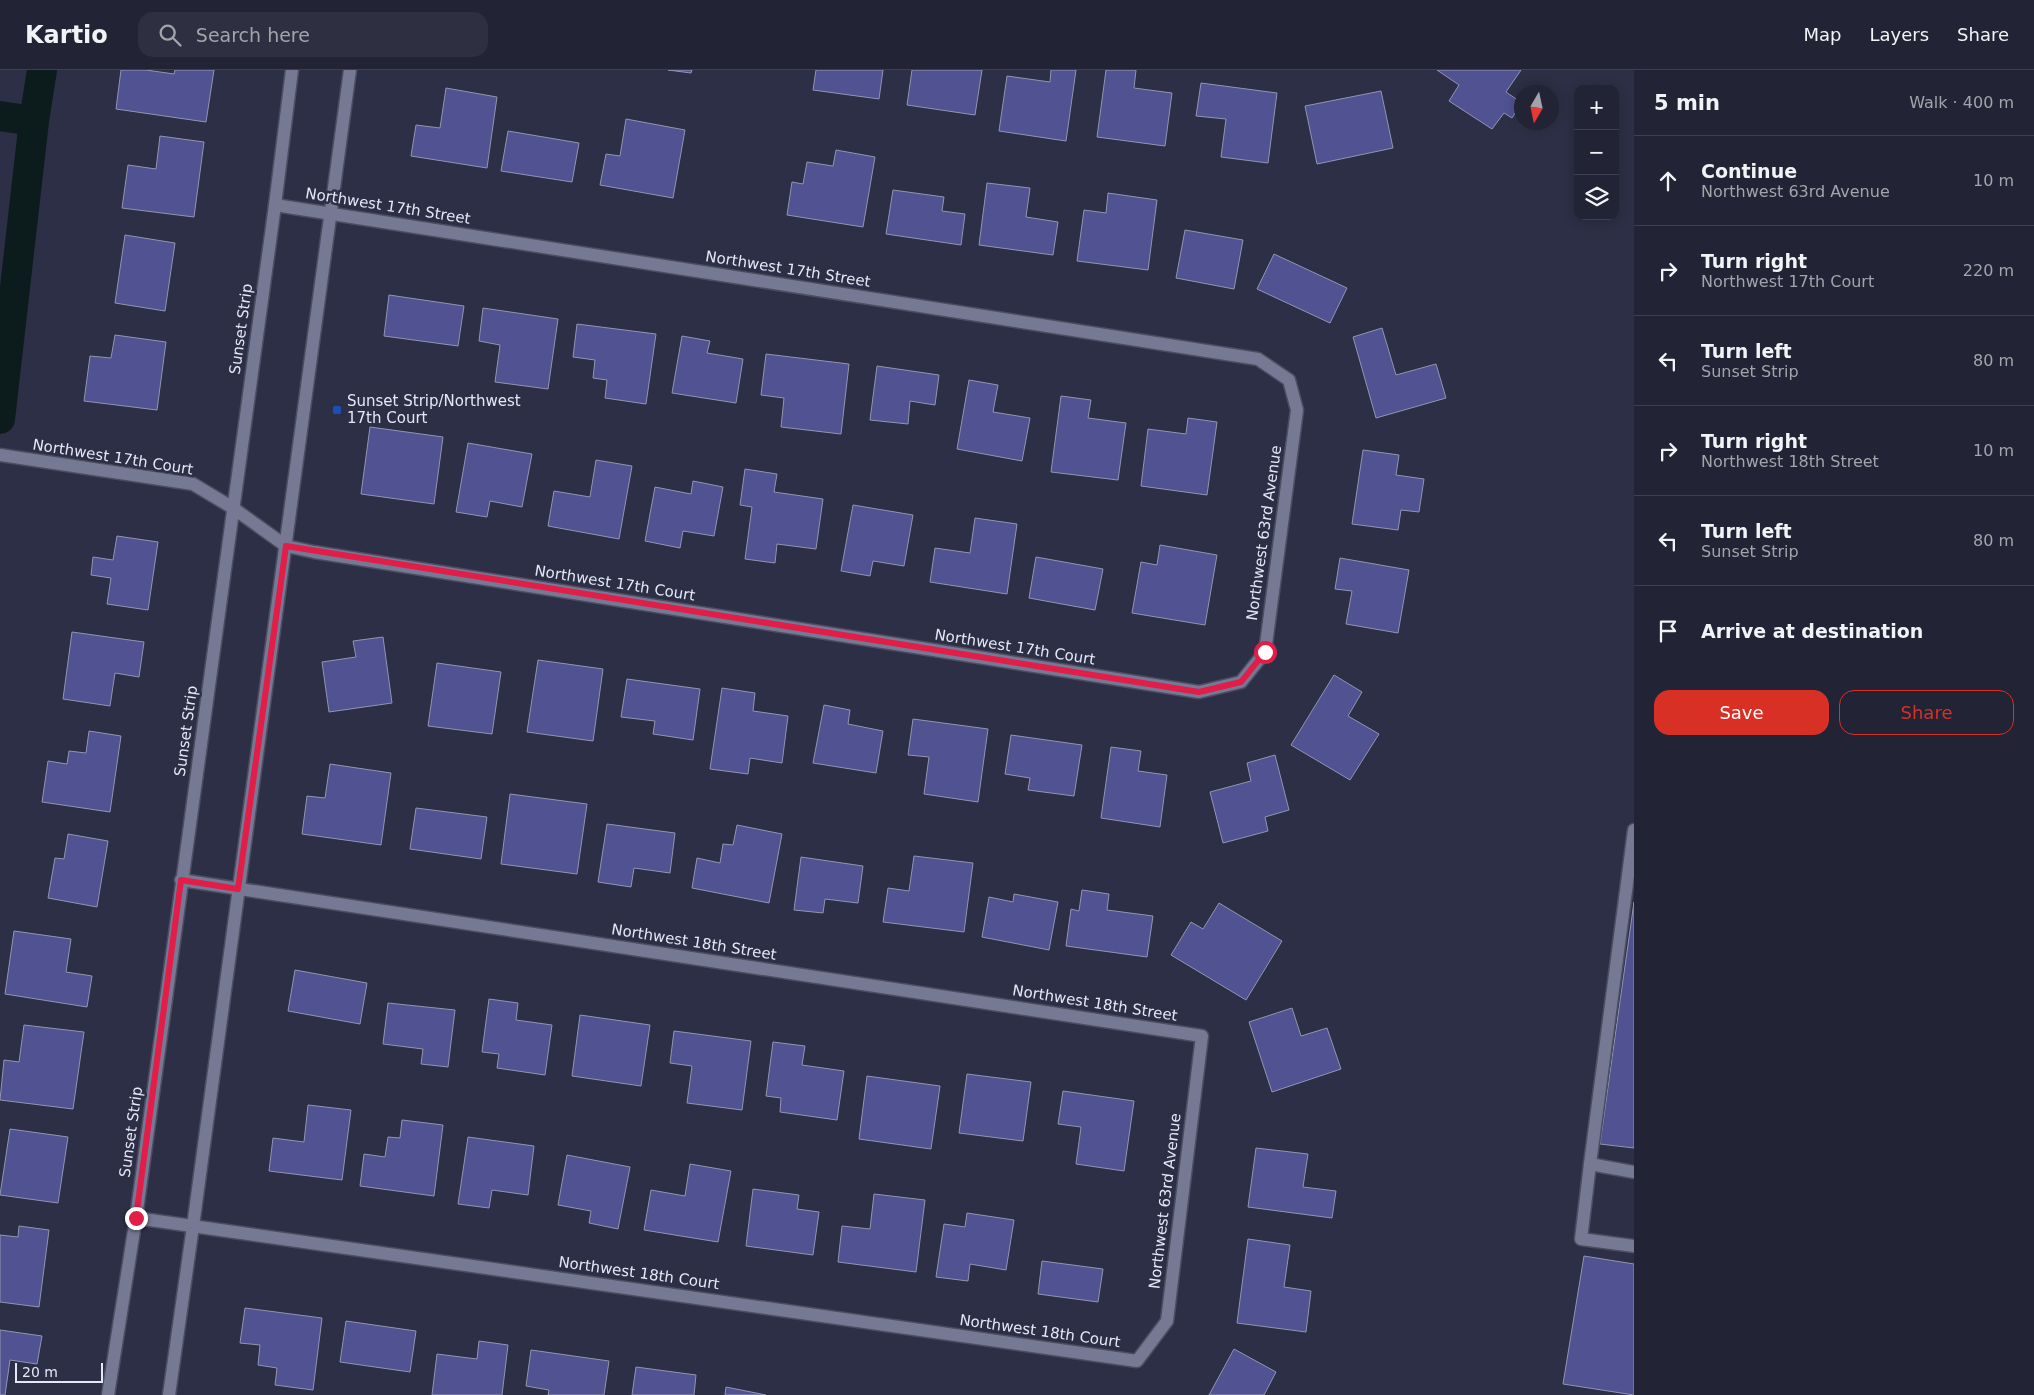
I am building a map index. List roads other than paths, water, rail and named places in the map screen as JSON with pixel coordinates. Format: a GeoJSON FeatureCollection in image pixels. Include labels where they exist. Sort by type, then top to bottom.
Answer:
{"type":"FeatureCollection","features":[{"type":"Feature","properties":{"kind":"street","name":"Sunset Strip"},"geometry":{"type":"LineString","coordinates":[[108,1395],[136,1218],[292,70]]}},
{"type":"Feature","properties":{"kind":"street"},"geometry":{"type":"LineString","coordinates":[[169,1395],[350,70]]}},
{"type":"Feature","properties":{"kind":"street","name":"Northwest 17th Street"},"geometry":{"type":"LineString","coordinates":[[275,205],[1258,359],[1289,380]]}},
{"type":"Feature","properties":{"kind":"street","name":"Northwest 63rd Avenue"},"geometry":{"type":"LineString","coordinates":[[1241,682],[1265,652],[1297,410],[1289,380]]}},
{"type":"Feature","properties":{"kind":"street","name":"Northwest 17th Court"},"geometry":{"type":"LineString","coordinates":[[0,455],[193,484],[233,508],[286,546],[1199,692],[1241,682]]}},
{"type":"Feature","properties":{"kind":"street"},"geometry":{"type":"LineString","coordinates":[[1634,830],[1581,1239],[1634,1246]]}},
{"type":"Feature","properties":{"kind":"street","name":"Northwest 18th Street"},"geometry":{"type":"LineString","coordinates":[[181,880],[1202,1036]]}},
{"type":"Feature","properties":{"kind":"street","name":"Northwest 63rd Avenue"},"geometry":{"type":"LineString","coordinates":[[1137,1361],[1167,1321],[1202,1036]]}},
{"type":"Feature","properties":{"kind":"street"},"geometry":{"type":"LineString","coordinates":[[1590,1164],[1634,1172]]}},
{"type":"Feature","properties":{"kind":"street","name":"Northwest 18th Court"},"geometry":{"type":"LineString","coordinates":[[136,1218],[1137,1361]]}},
{"type":"Feature","properties":{"kind":"waterway"},"geometry":{"type":"LineString","coordinates":[[0,419],[34,121],[42,70]]}},
{"type":"Feature","properties":{"kind":"waterway"},"geometry":{"type":"LineString","coordinates":[[0,116],[34,121]]}},
{"type":"Feature","properties":{"kind":"place","name":"Sunset Strip/Northwest 17th Court"},"geometry":{"type":"Point","coordinates":[337,410]}}]}
